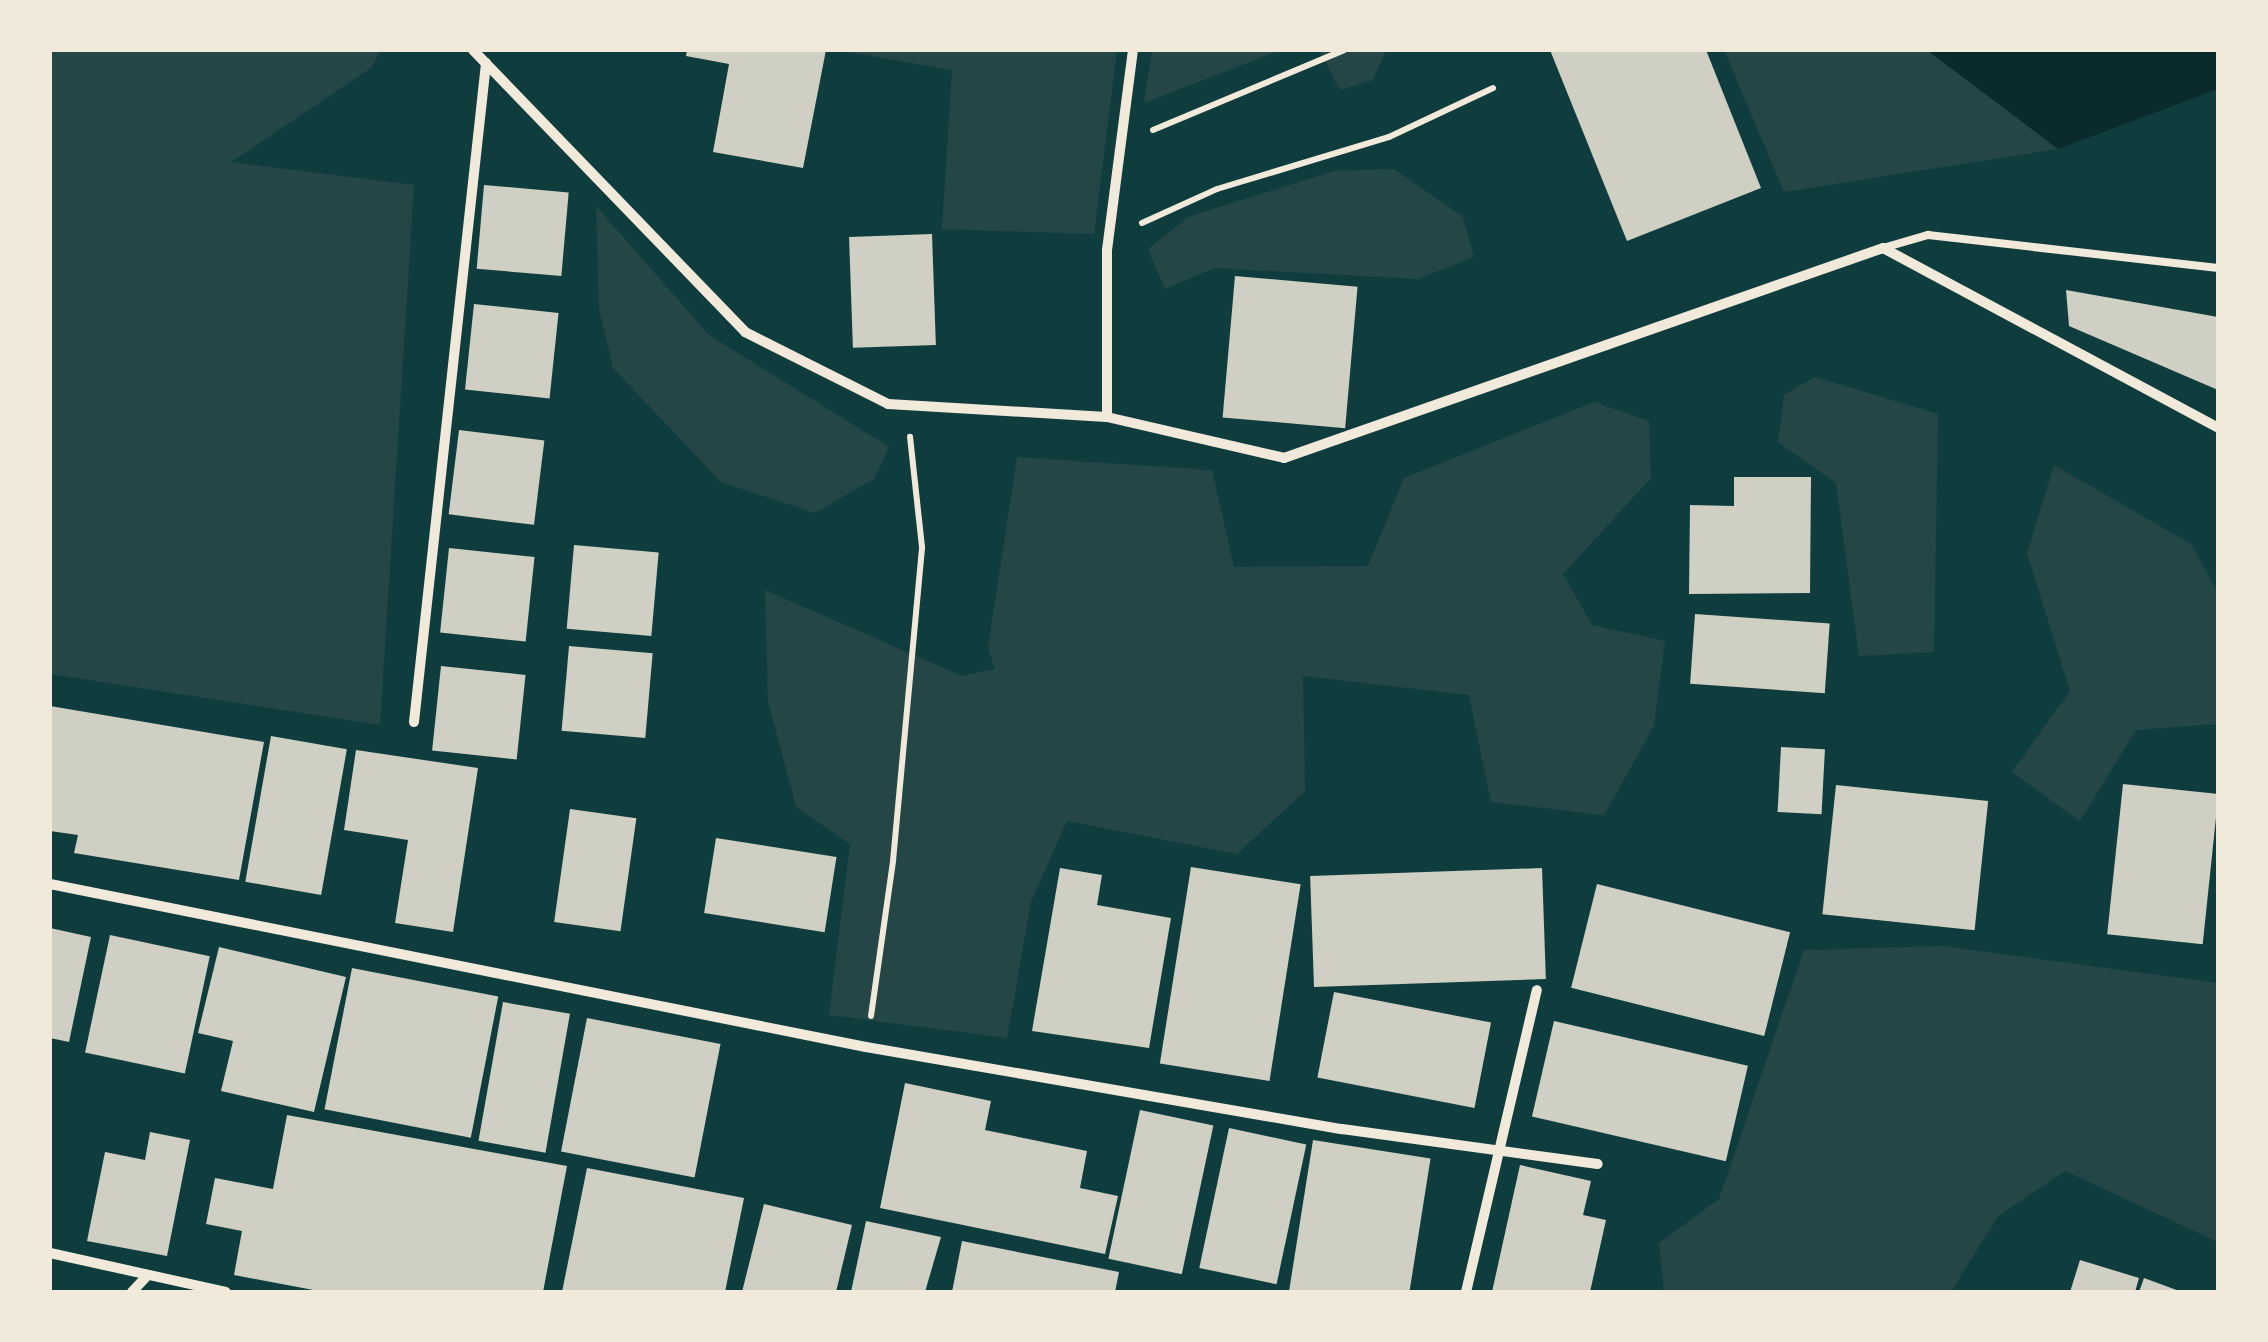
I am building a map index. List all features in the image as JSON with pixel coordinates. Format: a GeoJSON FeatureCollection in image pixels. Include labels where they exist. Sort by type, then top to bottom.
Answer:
{"type":"FeatureCollection","features":[{"type":"Feature","properties":{"kind":"street"},"geometry":{"type":"LineString","coordinates":[[473,50],[745,332],[888,404],[1107,417],[1284,458],[1883,248],[2218,428]]}},
{"type":"Feature","properties":{"kind":"street"},"geometry":{"type":"LineString","coordinates":[[1107,417],[1109,238],[1133,50]]}},
{"type":"Feature","properties":{"kind":"street"},"geometry":{"type":"LineString","coordinates":[[414,722],[486,63]]}},
{"type":"Feature","properties":{"kind":"street"},"geometry":{"type":"LineString","coordinates":[[50,884],[866,1047],[1342,1129],[1505,1148],[1598,1164]]}},
{"type":"Feature","properties":{"kind":"street"},"geometry":{"type":"LineString","coordinates":[[1466,1292],[1505,1148],[1537,990]]}},
{"type":"Feature","properties":{"kind":"street"},"geometry":{"type":"LineString","coordinates":[[50,1253],[226,1292]]}},
{"type":"Feature","properties":{"kind":"street"},"geometry":{"type":"LineString","coordinates":[[132,1292],[148,1276]]}},
{"type":"Feature","properties":{"kind":"lane"},"geometry":{"type":"LineString","coordinates":[[1883,248],[1928,235],[2218,268]]}},
{"type":"Feature","properties":{"kind":"path"},"geometry":{"type":"LineString","coordinates":[[1120,144],[1344,50]]}},
{"type":"Feature","properties":{"kind":"path"},"geometry":{"type":"LineString","coordinates":[[1109,238],[1217,189],[1389,137],[1493,88]]}},
{"type":"Feature","properties":{"kind":"path"},"geometry":{"type":"LineString","coordinates":[[866,1047],[893,861],[922,546],[909,433],[888,404]]}},
{"type":"Feature","properties":{"kind":"shaded area"},"geometry":{"type":"Polygon","coordinates":[[[50,50],[381,50],[371,68],[231,162],[414,185],[380,725],[50,674],[50,50]]]}},
{"type":"Feature","properties":{"kind":"shaded area"},"geometry":{"type":"Polygon","coordinates":[[[1117,50],[1094,234],[942,229],[952,70],[843,51],[1117,50]]]}},
{"type":"Feature","properties":{"kind":"shaded area"},"geometry":{"type":"Polygon","coordinates":[[[1152,50],[1281,50],[1144,103],[1152,50]]]}},
{"type":"Feature","properties":{"kind":"shaded area"},"geometry":{"type":"Polygon","coordinates":[[[1319,50],[1386,50],[1373,80],[1340,90],[1319,50]]]}},
{"type":"Feature","properties":{"kind":"shaded area"},"geometry":{"type":"Polygon","coordinates":[[[1724,50],[1927,50],[2058,149],[1784,192],[1724,50]]]}},
{"type":"Feature","properties":{"kind":"shaded area"},"geometry":{"type":"Polygon","coordinates":[[[1927,50],[2218,50],[2218,89],[2058,149],[1927,50]]]}},
{"type":"Feature","properties":{"kind":"shaded area"},"geometry":{"type":"Polygon","coordinates":[[[1394,169],[1463,217],[1474,257],[1418,279],[1214,268],[1165,289],[1148,249],[1188,217],[1334,171],[1394,169]]]}},
{"type":"Feature","properties":{"kind":"shaded area"},"geometry":{"type":"Polygon","coordinates":[[[596,206],[709,335],[889,447],[874,479],[815,513],[721,482],[613,368],[599,308],[596,206]]]}},
{"type":"Feature","properties":{"kind":"shaded area"},"geometry":{"type":"Polygon","coordinates":[[[1815,377],[1938,414],[1934,652],[1859,656],[1836,483],[1778,442],[1784,395],[1815,377]]]}},
{"type":"Feature","properties":{"kind":"shaded area"},"geometry":{"type":"Polygon","coordinates":[[[1594,402],[1649,421],[1651,478],[1563,574],[1592,625],[1665,641],[1654,726],[1604,815],[1491,802],[1469,695],[1303,676],[1305,791],[1237,854],[1067,821],[1031,902],[1007,1038],[829,1015],[850,844],[796,807],[768,701],[765,590],[962,676],[995,669],[988,648],[1017,457],[1212,470],[1234,567],[1368,566],[1404,478],[1594,402]]]}},
{"type":"Feature","properties":{"kind":"shaded area"},"geometry":{"type":"Polygon","coordinates":[[[2054,465],[2191,544],[2218,593],[2218,724],[2136,730],[2080,821],[2012,772],[2070,691],[2027,553],[2054,465]]]}},
{"type":"Feature","properties":{"kind":"shaded area"},"geometry":{"type":"Polygon","coordinates":[[[1943,946],[2218,983],[2218,1242],[2065,1171],[1998,1216],[1951,1292],[1664,1292],[1659,1243],[1719,1199],[1804,950],[1943,946]]]}},
{"type":"Feature","properties":{"kind":"building"},"geometry":{"type":"Polygon","coordinates":[[[687,50],[826,50],[803,168],[713,152],[729,64],[686,56],[687,50]]]}},
{"type":"Feature","properties":{"kind":"building"},"geometry":{"type":"Polygon","coordinates":[[[1550,50],[1706,50],[1761,188],[1627,241],[1550,50]]]}},
{"type":"Feature","properties":{"kind":"building"},"geometry":{"type":"Polygon","coordinates":[[[484,185],[569,192],[561,276],[477,269],[484,185]]]}},
{"type":"Feature","properties":{"kind":"building"},"geometry":{"type":"Polygon","coordinates":[[[932,234],[936,345],[853,348],[849,237],[932,234]]]}},
{"type":"Feature","properties":{"kind":"building"},"geometry":{"type":"Polygon","coordinates":[[[1235,276],[1358,287],[1345,428],[1223,417],[1235,276]]]}},
{"type":"Feature","properties":{"kind":"building"},"geometry":{"type":"Polygon","coordinates":[[[2066,290],[2218,317],[2218,390],[2069,326],[2066,290]]]}},
{"type":"Feature","properties":{"kind":"building"},"geometry":{"type":"Polygon","coordinates":[[[474,304],[559,313],[550,398],[465,390],[474,304]]]}},
{"type":"Feature","properties":{"kind":"building"},"geometry":{"type":"Polygon","coordinates":[[[459,430],[544,440],[534,525],[449,514],[459,430]]]}},
{"type":"Feature","properties":{"kind":"building"},"geometry":{"type":"Polygon","coordinates":[[[1734,477],[1811,477],[1810,593],[1689,594],[1690,505],[1734,506],[1734,477]]]}},
{"type":"Feature","properties":{"kind":"building"},"geometry":{"type":"Polygon","coordinates":[[[574,545],[659,552],[651,636],[567,629],[574,545]]]}},
{"type":"Feature","properties":{"kind":"building"},"geometry":{"type":"Polygon","coordinates":[[[449,548],[535,557],[526,642],[440,633],[449,548]]]}},
{"type":"Feature","properties":{"kind":"building"},"geometry":{"type":"Polygon","coordinates":[[[1695,614],[1830,623],[1825,693],[1690,684],[1695,614]]]}},
{"type":"Feature","properties":{"kind":"building"},"geometry":{"type":"Polygon","coordinates":[[[569,646],[653,653],[645,738],[562,731],[569,646]]]}},
{"type":"Feature","properties":{"kind":"building"},"geometry":{"type":"Polygon","coordinates":[[[441,666],[526,675],[517,759],[432,751],[441,666]]]}},
{"type":"Feature","properties":{"kind":"building"},"geometry":{"type":"Polygon","coordinates":[[[50,706],[264,742],[239,880],[74,853],[78,835],[50,831],[50,706]]]}},
{"type":"Feature","properties":{"kind":"building"},"geometry":{"type":"Polygon","coordinates":[[[271,736],[347,749],[321,895],[245,882],[271,736]]]}},
{"type":"Feature","properties":{"kind":"building"},"geometry":{"type":"Polygon","coordinates":[[[1781,747],[1825,749],[1822,814],[1778,812],[1781,747]]]}},
{"type":"Feature","properties":{"kind":"building"},"geometry":{"type":"Polygon","coordinates":[[[356,750],[478,768],[453,932],[395,923],[408,840],[344,830],[356,750]]]}},
{"type":"Feature","properties":{"kind":"building"},"geometry":{"type":"Polygon","coordinates":[[[2123,784],[2218,794],[2203,944],[2107,934],[2123,784]]]}},
{"type":"Feature","properties":{"kind":"building"},"geometry":{"type":"Polygon","coordinates":[[[1836,785],[1988,801],[1975,930],[1822,914],[1836,785]]]}},
{"type":"Feature","properties":{"kind":"building"},"geometry":{"type":"Polygon","coordinates":[[[570,809],[636,818],[620,931],[554,922],[570,809]]]}},
{"type":"Feature","properties":{"kind":"building"},"geometry":{"type":"Polygon","coordinates":[[[716,838],[836,857],[825,932],[704,913],[716,838]]]}},
{"type":"Feature","properties":{"kind":"building"},"geometry":{"type":"Polygon","coordinates":[[[1191,867],[1301,884],[1270,1081],[1160,1064],[1191,867]]]}},
{"type":"Feature","properties":{"kind":"building"},"geometry":{"type":"Polygon","coordinates":[[[1060,868],[1102,875],[1097,905],[1171,918],[1149,1048],[1032,1031],[1060,868]]]}},
{"type":"Feature","properties":{"kind":"building"},"geometry":{"type":"Polygon","coordinates":[[[1542,868],[1546,979],[1314,987],[1310,876],[1542,868]]]}},
{"type":"Feature","properties":{"kind":"building"},"geometry":{"type":"Polygon","coordinates":[[[1597,884],[1790,932],[1764,1036],[1571,988],[1597,884]]]}},
{"type":"Feature","properties":{"kind":"building"},"geometry":{"type":"Polygon","coordinates":[[[50,928],[91,937],[69,1042],[50,1038],[50,928]]]}},
{"type":"Feature","properties":{"kind":"building"},"geometry":{"type":"Polygon","coordinates":[[[110,935],[210,956],[185,1074],[85,1052],[110,935]]]}},
{"type":"Feature","properties":{"kind":"building"},"geometry":{"type":"Polygon","coordinates":[[[219,947],[346,977],[314,1112],[221,1091],[233,1041],[198,1033],[219,947]]]}},
{"type":"Feature","properties":{"kind":"building"},"geometry":{"type":"Polygon","coordinates":[[[352,968],[498,996],[471,1138],[325,1109],[352,968]]]}},
{"type":"Feature","properties":{"kind":"building"},"geometry":{"type":"Polygon","coordinates":[[[1334,992],[1491,1023],[1474,1108],[1317,1077],[1334,992]]]}},
{"type":"Feature","properties":{"kind":"building"},"geometry":{"type":"Polygon","coordinates":[[[503,1002],[570,1014],[545,1153],[479,1141],[503,1002]]]}},
{"type":"Feature","properties":{"kind":"building"},"geometry":{"type":"Polygon","coordinates":[[[587,1018],[721,1044],[695,1177],[561,1152],[587,1018]]]}},
{"type":"Feature","properties":{"kind":"building"},"geometry":{"type":"Polygon","coordinates":[[[1554,1021],[1748,1066],[1726,1161],[1532,1116],[1554,1021]]]}},
{"type":"Feature","properties":{"kind":"building"},"geometry":{"type":"Polygon","coordinates":[[[905,1083],[991,1101],[985,1130],[1087,1151],[1080,1188],[1118,1196],[1105,1254],[880,1208],[905,1083]]]}},
{"type":"Feature","properties":{"kind":"building"},"geometry":{"type":"Polygon","coordinates":[[[1140,1110],[1213,1126],[1182,1274],[1108,1259],[1140,1110]]]}},
{"type":"Feature","properties":{"kind":"building"},"geometry":{"type":"Polygon","coordinates":[[[287,1115],[567,1166],[543,1292],[324,1292],[234,1275],[242,1231],[206,1224],[215,1178],[273,1189],[287,1115]]]}},
{"type":"Feature","properties":{"kind":"building"},"geometry":{"type":"Polygon","coordinates":[[[1229,1128],[1306,1144],[1277,1284],[1199,1268],[1229,1128]]]}},
{"type":"Feature","properties":{"kind":"building"},"geometry":{"type":"Polygon","coordinates":[[[150,1132],[190,1140],[167,1256],[87,1241],[105,1152],[145,1160],[150,1132]]]}},
{"type":"Feature","properties":{"kind":"building"},"geometry":{"type":"Polygon","coordinates":[[[1313,1140],[1431,1159],[1409,1292],[1289,1290],[1313,1140]]]}},
{"type":"Feature","properties":{"kind":"building"},"geometry":{"type":"Polygon","coordinates":[[[1520,1165],[1591,1181],[1583,1215],[1606,1220],[1590,1292],[1492,1292],[1520,1165]]]}},
{"type":"Feature","properties":{"kind":"building"},"geometry":{"type":"Polygon","coordinates":[[[587,1168],[744,1198],[725,1292],[562,1292],[587,1168]]]}},
{"type":"Feature","properties":{"kind":"building"},"geometry":{"type":"Polygon","coordinates":[[[764,1204],[852,1225],[836,1292],[742,1292],[764,1204]]]}},
{"type":"Feature","properties":{"kind":"building"},"geometry":{"type":"Polygon","coordinates":[[[866,1221],[941,1237],[925,1292],[851,1292],[866,1221]]]}},
{"type":"Feature","properties":{"kind":"building"},"geometry":{"type":"Polygon","coordinates":[[[962,1241],[1119,1272],[1115,1292],[952,1292],[962,1241]]]}},
{"type":"Feature","properties":{"kind":"building"},"geometry":{"type":"Polygon","coordinates":[[[2080,1260],[2139,1278],[2135,1292],[2070,1292],[2080,1260]]]}},
{"type":"Feature","properties":{"kind":"building"},"geometry":{"type":"Polygon","coordinates":[[[2144,1278],[2182,1292],[2139,1292],[2144,1278]]]}}]}
